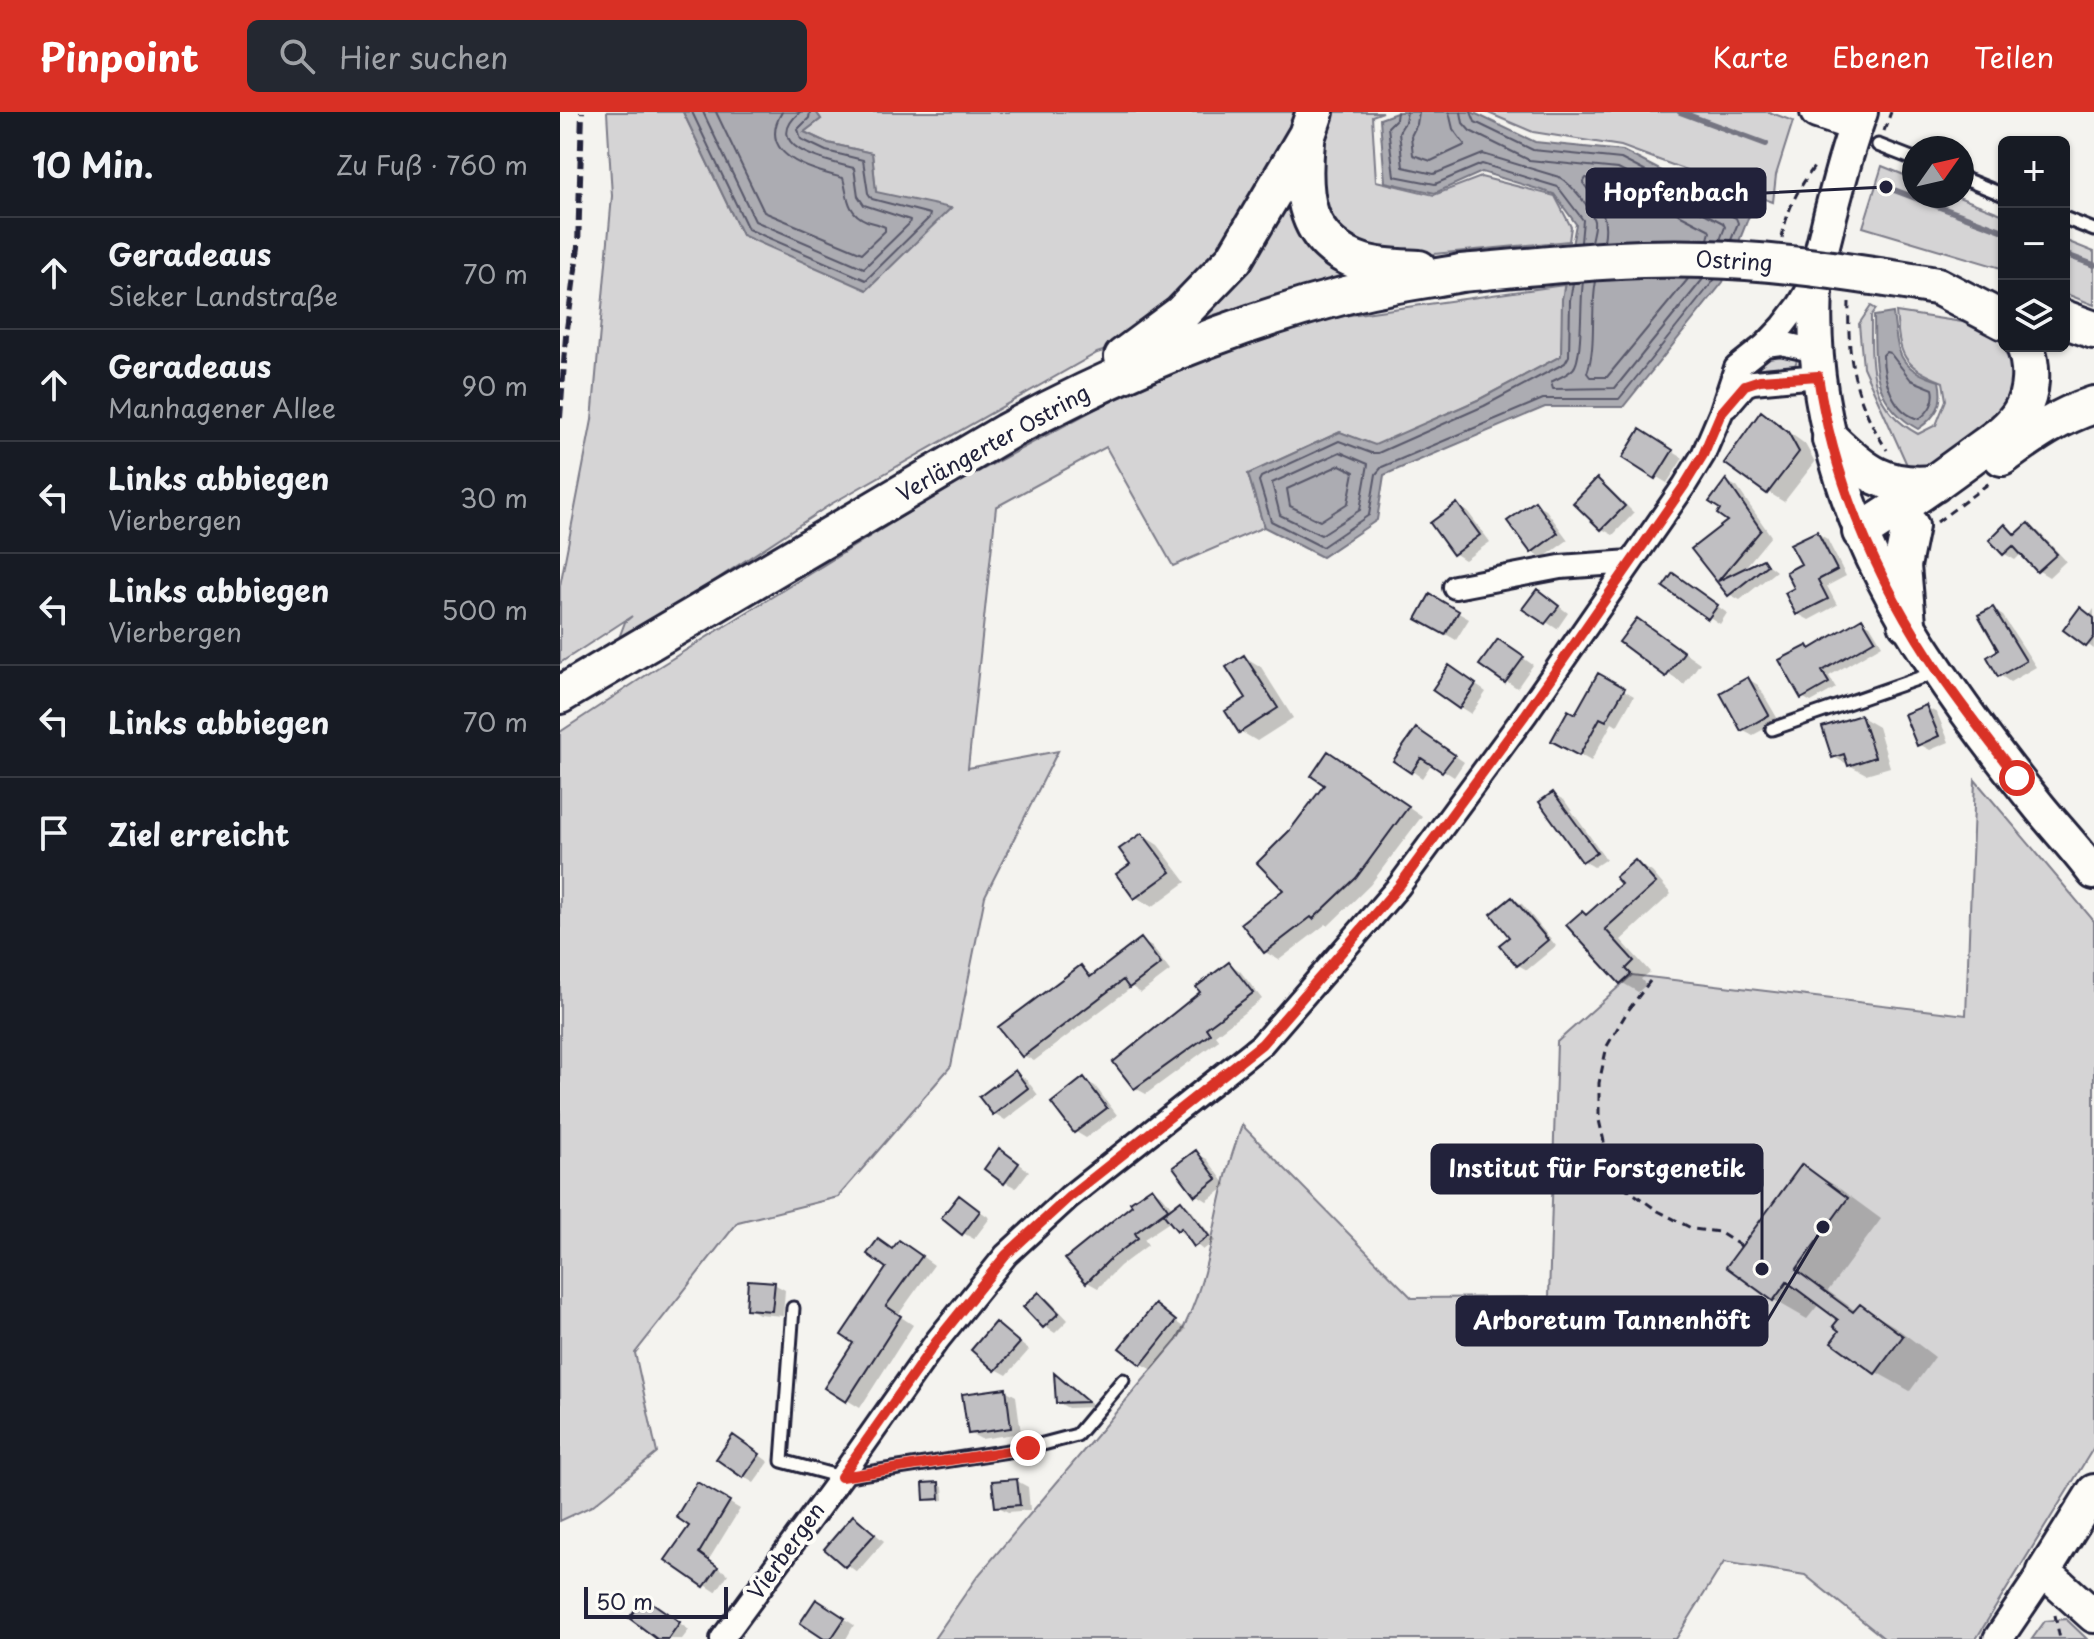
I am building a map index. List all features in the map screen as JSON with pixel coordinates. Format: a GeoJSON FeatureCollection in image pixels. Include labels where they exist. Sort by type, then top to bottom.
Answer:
{"type":"FeatureCollection","features":[{"type":"Feature","properties":{"kind":"main road"},"geometry":{"type":"LineString","coordinates":[[1817,112],[1865,127],[1840,179],[1818,273],[1817,363],[1831,440],[1866,541],[1907,623],[1939,672],[2017,778],[2094,873]]}},
{"type":"Feature","properties":{"kind":"main road"},"geometry":{"type":"LineString","coordinates":[[1311,123],[1303,175],[1305,200],[1312,219],[1326,240],[1362,262],[1461,273]]}},
{"type":"Feature","properties":{"kind":"main road"},"geometry":{"type":"LineString","coordinates":[[1070,397],[1167,325],[1218,277],[1249,237],[1311,123]]}},
{"type":"Feature","properties":{"kind":"main road","name":"Ostring"},"geometry":{"type":"LineString","coordinates":[[1461,273],[1563,264],[1704,258],[1800,265],[1937,286],[1998,301]]}},
{"type":"Feature","properties":{"kind":"main road","name":"Verlängerter Ostring"},"geometry":{"type":"LineString","coordinates":[[572,687],[1070,397],[1248,323],[1350,293],[1461,273]]}},
{"type":"Feature","properties":{"kind":"main road"},"geometry":{"type":"LineString","coordinates":[[1937,286],[1998,318]]}},
{"type":"Feature","properties":{"kind":"main road"},"geometry":{"type":"LineString","coordinates":[[2070,321],[2094,330]]}},
{"type":"Feature","properties":{"kind":"main road"},"geometry":{"type":"LineString","coordinates":[[1866,541],[1918,484],[2002,433],[2020,414],[2031,374],[2026,352]]}},
{"type":"Feature","properties":{"kind":"main road"},"geometry":{"type":"LineString","coordinates":[[1866,541],[1910,526],[2044,426],[2094,405]]}},
{"type":"Feature","properties":{"kind":"main road"},"geometry":{"type":"LineString","coordinates":[[1831,440],[1869,473],[1918,484]]}},
{"type":"Feature","properties":{"kind":"main road"},"geometry":{"type":"LineString","coordinates":[[1907,623],[1902,566],[1910,526]]}},
{"type":"Feature","properties":{"kind":"main road"},"geometry":{"type":"LineString","coordinates":[[2094,1491],[2044,1571],[2094,1616]]}},
{"type":"Feature","properties":{"kind":"street","name":"Vierbergen"},"geometry":{"type":"LineString","coordinates":[[722,1639],[936,1342],[1006,1255],[1069,1197],[1262,1044],[1389,898],[1525,715],[1697,466],[1740,362],[1765,345],[1799,305],[1818,273]]}},
{"type":"Feature","properties":{"kind":"street"},"geometry":{"type":"LineString","coordinates":[[1765,345],[1781,343],[1817,363]]}},
{"type":"Feature","properties":{"kind":"street","name":"Vierbergen"},"geometry":{"type":"LineString","coordinates":[[1721,413],[1745,385],[1817,363]]}},
{"type":"Feature","properties":{"kind":"street"},"geometry":{"type":"LineString","coordinates":[[1455,587],[1560,567],[1631,562]]}},
{"type":"Feature","properties":{"kind":"street"},"geometry":{"type":"LineString","coordinates":[[1998,1639],[2044,1571]]}},
{"type":"Feature","properties":{"kind":"lane"},"geometry":{"type":"LineString","coordinates":[[1865,127],[1902,151]]}},
{"type":"Feature","properties":{"kind":"lane"},"geometry":{"type":"LineString","coordinates":[[1974,183],[1998,193]]}},
{"type":"Feature","properties":{"kind":"lane"},"geometry":{"type":"LineString","coordinates":[[2070,220],[2094,230]]}},
{"type":"Feature","properties":{"kind":"lane"},"geometry":{"type":"LineString","coordinates":[[1772,729],[1939,672]]}},
{"type":"Feature","properties":{"kind":"lane"},"geometry":{"type":"LineString","coordinates":[[793,1308],[782,1461],[841,1477],[1028,1448],[1077,1435],[1123,1380]]}},
{"type":"Feature","properties":{"kind":"path"},"geometry":{"type":"LineString","coordinates":[[1865,127],[1891,112]]}},
{"type":"Feature","properties":{"kind":"path"},"geometry":{"type":"LineString","coordinates":[[1782,250],[1787,214],[1796,191],[1818,161]]}},
{"type":"Feature","properties":{"kind":"path"},"geometry":{"type":"LineString","coordinates":[[1849,288],[1848,319],[1857,392],[1870,424],[1887,450],[1918,484]]}},
{"type":"Feature","properties":{"kind":"path"},"geometry":{"type":"LineString","coordinates":[[1650,981],[1607,1046],[1599,1083],[1599,1120],[1608,1159],[1627,1189],[1658,1211],[1693,1229],[1719,1232],[1741,1246]]}},
{"type":"Feature","properties":{"kind":"shaded area"},"geometry":{"type":"Polygon","coordinates":[[[607,112],[683,112],[742,235],[876,192],[872,153],[828,143],[804,132],[821,119],[816,112],[1383,112],[1372,116],[1376,181],[1434,195],[1481,177],[1555,196],[1571,227],[1569,241],[1382,259],[1346,280],[1245,305],[1097,353],[831,504],[616,646],[625,622],[632,616],[560,663],[560,586],[592,420],[612,196],[607,112]]]}},
{"type":"Feature","properties":{"kind":"shaded area"},"geometry":{"type":"Polygon","coordinates":[[[1486,112],[1769,112],[1793,121],[1776,175],[1773,202],[1621,146],[1533,132],[1486,112]]]}},
{"type":"Feature","properties":{"kind":"shaded area"},"geometry":{"type":"Polygon","coordinates":[[[1882,166],[1902,174],[1902,208],[1974,208],[1974,203],[1998,213],[1998,267],[1863,227],[1882,166]]]}},
{"type":"Feature","properties":{"kind":"shaded area"},"geometry":{"type":"Polygon","coordinates":[[[2070,242],[2094,252],[2094,305],[2070,295],[2070,242]]]}},
{"type":"Feature","properties":{"kind":"shaded area"},"geometry":{"type":"Polygon","coordinates":[[[1564,285],[1561,356],[1480,399],[1375,446],[1340,432],[1248,474],[1264,527],[1173,566],[1106,447],[996,507],[968,768],[1058,751],[985,896],[951,1066],[838,1197],[738,1222],[635,1353],[657,1453],[592,1506],[560,1521],[560,732],[657,668],[948,488],[1185,361],[1322,319],[1564,285]]]}},
{"type":"Feature","properties":{"kind":"shaded area"},"geometry":{"type":"Polygon","coordinates":[[[1871,306],[1876,309],[1871,316],[1871,352],[1876,384],[1890,411],[1918,434],[1936,425],[1946,400],[1943,382],[1918,370],[1905,357],[1896,312],[1982,325],[1998,336],[1998,352],[2009,352],[2017,367],[2012,400],[1989,425],[1947,456],[1912,476],[1863,367],[1859,324],[1871,306]]]}},
{"type":"Feature","properties":{"kind":"shaded area"},"geometry":{"type":"Polygon","coordinates":[[[1773,353],[1792,355],[1797,360],[1795,365],[1780,370],[1746,373],[1745,367],[1773,353]]]}},
{"type":"Feature","properties":{"kind":"shaded area"},"geometry":{"type":"Polygon","coordinates":[[[1975,780],[2094,921],[2094,1447],[1976,1639],[1885,1639],[1805,1575],[1724,1562],[1676,1639],[934,1639],[977,1577],[1177,1340],[1202,1279],[1227,1172],[1242,1125],[1412,1298],[1549,1297],[1557,1042],[1632,975],[1966,1015],[1975,780]]]}},
{"type":"Feature","properties":{"kind":"shaded area"},"geometry":{"type":"Polygon","coordinates":[[[2066,1619],[2087,1639],[2032,1639],[2045,1621],[2066,1619]]]}},
{"type":"Feature","properties":{"kind":"water"},"geometry":{"type":"Polygon","coordinates":[[[683,112],[816,112],[821,119],[804,132],[828,143],[872,153],[876,192],[951,208],[867,290],[742,235],[683,112]]]}},
{"type":"Feature","properties":{"kind":"water"},"geometry":{"type":"Polygon","coordinates":[[[1399,112],[1472,112],[1535,142],[1623,151],[1749,216],[1723,282],[1623,407],[1545,407],[1384,475],[1377,520],[1322,557],[1264,527],[1248,474],[1340,432],[1375,445],[1480,399],[1561,356],[1562,299],[1576,224],[1554,194],[1482,172],[1435,193],[1385,182],[1380,119],[1399,112]]]}},
{"type":"Feature","properties":{"kind":"water"},"geometry":{"type":"Polygon","coordinates":[[[1893,313],[1902,358],[1915,371],[1939,381],[1938,409],[1918,429],[1891,407],[1878,380],[1874,316],[1893,313]]]}},
{"type":"Feature","properties":{"kind":"building"},"geometry":{"type":"Polygon","coordinates":[[[1761,411],[1788,432],[1799,452],[1767,494],[1724,463],[1761,411]]]}},
{"type":"Feature","properties":{"kind":"building"},"geometry":{"type":"Polygon","coordinates":[[[1640,429],[1673,450],[1655,479],[1622,458],[1640,429]]]}},
{"type":"Feature","properties":{"kind":"building"},"geometry":{"type":"Polygon","coordinates":[[[1597,478],[1625,506],[1601,530],[1573,503],[1597,478]]]}},
{"type":"Feature","properties":{"kind":"building"},"geometry":{"type":"Polygon","coordinates":[[[1726,479],[1761,530],[1718,581],[1763,559],[1767,565],[1728,596],[1691,549],[1727,521],[1717,514],[1720,509],[1709,502],[1726,479]]]}},
{"type":"Feature","properties":{"kind":"building"},"geometry":{"type":"Polygon","coordinates":[[[1535,501],[1558,533],[1531,553],[1507,521],[1535,501]]]}},
{"type":"Feature","properties":{"kind":"building"},"geometry":{"type":"Polygon","coordinates":[[[1457,503],[1480,535],[1453,555],[1430,523],[1457,503]]]}},
{"type":"Feature","properties":{"kind":"building"},"geometry":{"type":"Polygon","coordinates":[[[2028,523],[2057,554],[2037,572],[2013,546],[2003,555],[1989,540],[2005,524],[2015,535],[2028,523]]]}},
{"type":"Feature","properties":{"kind":"building"},"geometry":{"type":"Polygon","coordinates":[[[1817,531],[1837,570],[1818,580],[1828,599],[1796,615],[1785,593],[1794,588],[1786,572],[1801,564],[1790,544],[1817,531]]]}},
{"type":"Feature","properties":{"kind":"building"},"geometry":{"type":"Polygon","coordinates":[[[1673,573],[1718,605],[1708,619],[1663,587],[1673,573]]]}},
{"type":"Feature","properties":{"kind":"building"},"geometry":{"type":"Polygon","coordinates":[[[1537,589],[1559,606],[1545,624],[1522,609],[1537,589]]]}},
{"type":"Feature","properties":{"kind":"building"},"geometry":{"type":"Polygon","coordinates":[[[1430,594],[1459,611],[1445,635],[1416,619],[1430,594]]]}},
{"type":"Feature","properties":{"kind":"building"},"geometry":{"type":"Polygon","coordinates":[[[1993,607],[2026,661],[1998,677],[1987,657],[1998,650],[1978,615],[1993,607]]]}},
{"type":"Feature","properties":{"kind":"building"},"geometry":{"type":"Polygon","coordinates":[[[2080,607],[2094,618],[2094,637],[2086,647],[2063,630],[2080,607]]]}},
{"type":"Feature","properties":{"kind":"building"},"geometry":{"type":"Polygon","coordinates":[[[1637,618],[1684,652],[1666,677],[1619,642],[1637,618]]]}},
{"type":"Feature","properties":{"kind":"building"},"geometry":{"type":"Polygon","coordinates":[[[1862,618],[1875,640],[1822,671],[1829,683],[1801,699],[1779,660],[1808,645],[1810,649],[1862,618]]]}},
{"type":"Feature","properties":{"kind":"building"},"geometry":{"type":"Polygon","coordinates":[[[1498,639],[1524,657],[1505,683],[1479,665],[1498,639]]]}},
{"type":"Feature","properties":{"kind":"building"},"geometry":{"type":"Polygon","coordinates":[[[1244,655],[1278,708],[1239,733],[1225,711],[1246,698],[1226,667],[1244,655]]]}},
{"type":"Feature","properties":{"kind":"building"},"geometry":{"type":"Polygon","coordinates":[[[1449,665],[1476,684],[1459,709],[1432,690],[1449,665]]]}},
{"type":"Feature","properties":{"kind":"building"},"geometry":{"type":"Polygon","coordinates":[[[1598,673],[1625,688],[1606,721],[1600,718],[1579,756],[1551,741],[1568,710],[1575,714],[1598,673]]]}},
{"type":"Feature","properties":{"kind":"building"},"geometry":{"type":"Polygon","coordinates":[[[1748,677],[1769,715],[1741,731],[1720,693],[1748,677]]]}},
{"type":"Feature","properties":{"kind":"building"},"geometry":{"type":"Polygon","coordinates":[[[1926,705],[1939,736],[1917,746],[1904,714],[1926,705]]]}},
{"type":"Feature","properties":{"kind":"building"},"geometry":{"type":"Polygon","coordinates":[[[1861,715],[1875,757],[1848,766],[1844,754],[1832,758],[1822,727],[1861,715]]]}},
{"type":"Feature","properties":{"kind":"building"},"geometry":{"type":"Polygon","coordinates":[[[1416,728],[1455,755],[1442,772],[1421,758],[1411,773],[1393,761],[1416,728]]]}},
{"type":"Feature","properties":{"kind":"building"},"geometry":{"type":"Polygon","coordinates":[[[1328,751],[1409,806],[1356,878],[1313,919],[1311,917],[1264,953],[1241,923],[1283,890],[1257,863],[1290,830],[1324,785],[1311,776],[1328,751]]]}},
{"type":"Feature","properties":{"kind":"building"},"geometry":{"type":"Polygon","coordinates":[[[1553,792],[1597,852],[1582,862],[1539,802],[1553,792]]]}},
{"type":"Feature","properties":{"kind":"building"},"geometry":{"type":"Polygon","coordinates":[[[1142,833],[1171,872],[1134,899],[1116,874],[1130,864],[1119,849],[1142,833]]]}},
{"type":"Feature","properties":{"kind":"building"},"geometry":{"type":"Polygon","coordinates":[[[1635,860],[1656,883],[1605,929],[1634,961],[1626,969],[1631,974],[1620,984],[1566,925],[1582,911],[1586,915],[1621,884],[1615,877],[1635,860]]]}},
{"type":"Feature","properties":{"kind":"building"},"geometry":{"type":"Polygon","coordinates":[[[1512,897],[1548,940],[1517,966],[1499,945],[1509,937],[1491,914],[1512,897]]]}},
{"type":"Feature","properties":{"kind":"building"},"geometry":{"type":"Polygon","coordinates":[[[1141,938],[1161,964],[1129,988],[1123,980],[1022,1057],[998,1027],[1081,965],[1090,977],[1141,938]]]}},
{"type":"Feature","properties":{"kind":"building"},"geometry":{"type":"Polygon","coordinates":[[[1229,962],[1253,993],[1206,1028],[1210,1034],[1134,1089],[1113,1062],[1200,992],[1196,987],[1229,962]]]}},
{"type":"Feature","properties":{"kind":"building"},"geometry":{"type":"Polygon","coordinates":[[[1015,1070],[1028,1088],[993,1115],[979,1097],[1015,1070]]]}},
{"type":"Feature","properties":{"kind":"building"},"geometry":{"type":"Polygon","coordinates":[[[1084,1077],[1107,1108],[1074,1133],[1051,1103],[1084,1077]]]}},
{"type":"Feature","properties":{"kind":"building"},"geometry":{"type":"Polygon","coordinates":[[[999,1148],[1019,1163],[1004,1184],[984,1169],[999,1148]]]}},
{"type":"Feature","properties":{"kind":"building"},"geometry":{"type":"Polygon","coordinates":[[[1196,1150],[1217,1179],[1195,1196],[1173,1167],[1196,1150]]]}},
{"type":"Feature","properties":{"kind":"building"},"geometry":{"type":"Polygon","coordinates":[[[1802,1164],[1848,1198],[1796,1270],[1853,1312],[1860,1304],[1903,1336],[1875,1374],[1831,1342],[1839,1331],[1833,1326],[1838,1320],[1787,1282],[1773,1301],[1726,1267],[1802,1164]]]}},
{"type":"Feature","properties":{"kind":"building"},"geometry":{"type":"Polygon","coordinates":[[[1152,1187],[1168,1209],[1135,1233],[1138,1238],[1086,1283],[1065,1259],[1132,1205],[1130,1202],[1152,1187]]]}},
{"type":"Feature","properties":{"kind":"building"},"geometry":{"type":"Polygon","coordinates":[[[959,1195],[980,1211],[962,1235],[941,1218],[959,1195]]]}},
{"type":"Feature","properties":{"kind":"building"},"geometry":{"type":"Polygon","coordinates":[[[1181,1200],[1209,1236],[1194,1247],[1181,1228],[1177,1231],[1163,1214],[1181,1200]]]}},
{"type":"Feature","properties":{"kind":"building"},"geometry":{"type":"Polygon","coordinates":[[[878,1239],[892,1249],[899,1240],[922,1256],[886,1306],[901,1316],[846,1402],[824,1388],[853,1343],[841,1335],[886,1268],[867,1254],[878,1239]]]}},
{"type":"Feature","properties":{"kind":"building"},"geometry":{"type":"Polygon","coordinates":[[[748,1280],[775,1282],[772,1311],[746,1309],[748,1280]]]}},
{"type":"Feature","properties":{"kind":"building"},"geometry":{"type":"Polygon","coordinates":[[[1039,1292],[1059,1313],[1043,1328],[1023,1307],[1039,1292]]]}},
{"type":"Feature","properties":{"kind":"building"},"geometry":{"type":"Polygon","coordinates":[[[1155,1304],[1176,1321],[1141,1365],[1119,1348],[1155,1304]]]}},
{"type":"Feature","properties":{"kind":"building"},"geometry":{"type":"Polygon","coordinates":[[[995,1322],[1020,1343],[995,1371],[971,1350],[995,1322]]]}},
{"type":"Feature","properties":{"kind":"building"},"geometry":{"type":"Polygon","coordinates":[[[1054,1373],[1088,1402],[1056,1403],[1054,1373]]]}},
{"type":"Feature","properties":{"kind":"building"},"geometry":{"type":"Polygon","coordinates":[[[1006,1388],[1011,1428],[968,1434],[962,1394],[1006,1388]]]}},
{"type":"Feature","properties":{"kind":"building"},"geometry":{"type":"Polygon","coordinates":[[[733,1435],[760,1454],[743,1478],[716,1459],[733,1435]]]}},
{"type":"Feature","properties":{"kind":"building"},"geometry":{"type":"Polygon","coordinates":[[[1017,1479],[1020,1505],[995,1507],[992,1481],[1017,1479]]]}},
{"type":"Feature","properties":{"kind":"building"},"geometry":{"type":"Polygon","coordinates":[[[697,1482],[730,1501],[699,1553],[718,1567],[704,1587],[665,1560],[689,1526],[676,1517],[697,1482]]]}},
{"type":"Feature","properties":{"kind":"building"},"geometry":{"type":"Polygon","coordinates":[[[939,1482],[940,1499],[924,1500],[923,1483],[939,1482]]]}},
{"type":"Feature","properties":{"kind":"building"},"geometry":{"type":"Polygon","coordinates":[[[853,1515],[875,1534],[845,1567],[824,1549],[853,1515]]]}},
{"type":"Feature","properties":{"kind":"building"},"geometry":{"type":"Polygon","coordinates":[[[644,1597],[680,1622],[668,1639],[657,1639],[629,1618],[644,1597]]]}},
{"type":"Feature","properties":{"kind":"building"},"geometry":{"type":"Polygon","coordinates":[[[816,1599],[845,1618],[831,1639],[824,1639],[800,1623],[816,1599]]]}},
{"type":"Feature","properties":{"kind":"waterway"},"geometry":{"type":"LineString","coordinates":[[1680,112],[1766,144]]}},
{"type":"Feature","properties":{"kind":"waterway"},"geometry":{"type":"LineString","coordinates":[[1886,187],[1998,229]]}},
{"type":"Feature","properties":{"kind":"waterway"},"geometry":{"type":"LineString","coordinates":[[2070,256],[2094,265]]}},
{"type":"Feature","properties":{"kind":"railway"},"geometry":{"type":"LineString","coordinates":[[560,418],[566,336],[578,247],[582,112]]}},
{"type":"Feature","properties":{"kind":"place","name":"Hopfenbach"},"geometry":{"type":"Point","coordinates":[1886,187]}},
{"type":"Feature","properties":{"kind":"place","name":"Arboretum Tannenhöft"},"geometry":{"type":"Point","coordinates":[1823,1227]}},
{"type":"Feature","properties":{"kind":"place","name":"Institut für Forstgenetik"},"geometry":{"type":"Point","coordinates":[1762,1269]}},
{"type":"Feature","properties":{"kind":"route"},"geometry":{"type":"LineString","coordinates":[[1028,1448],[841,1477],[936,1342],[1006,1255],[1069,1197],[1262,1044],[1399,886],[1525,715],[1684,486],[1703,455],[1721,413],[1745,385],[1760,380],[1818,376],[1840,472],[1861,532],[1879,569],[1931,661],[2017,778]]}}]}
